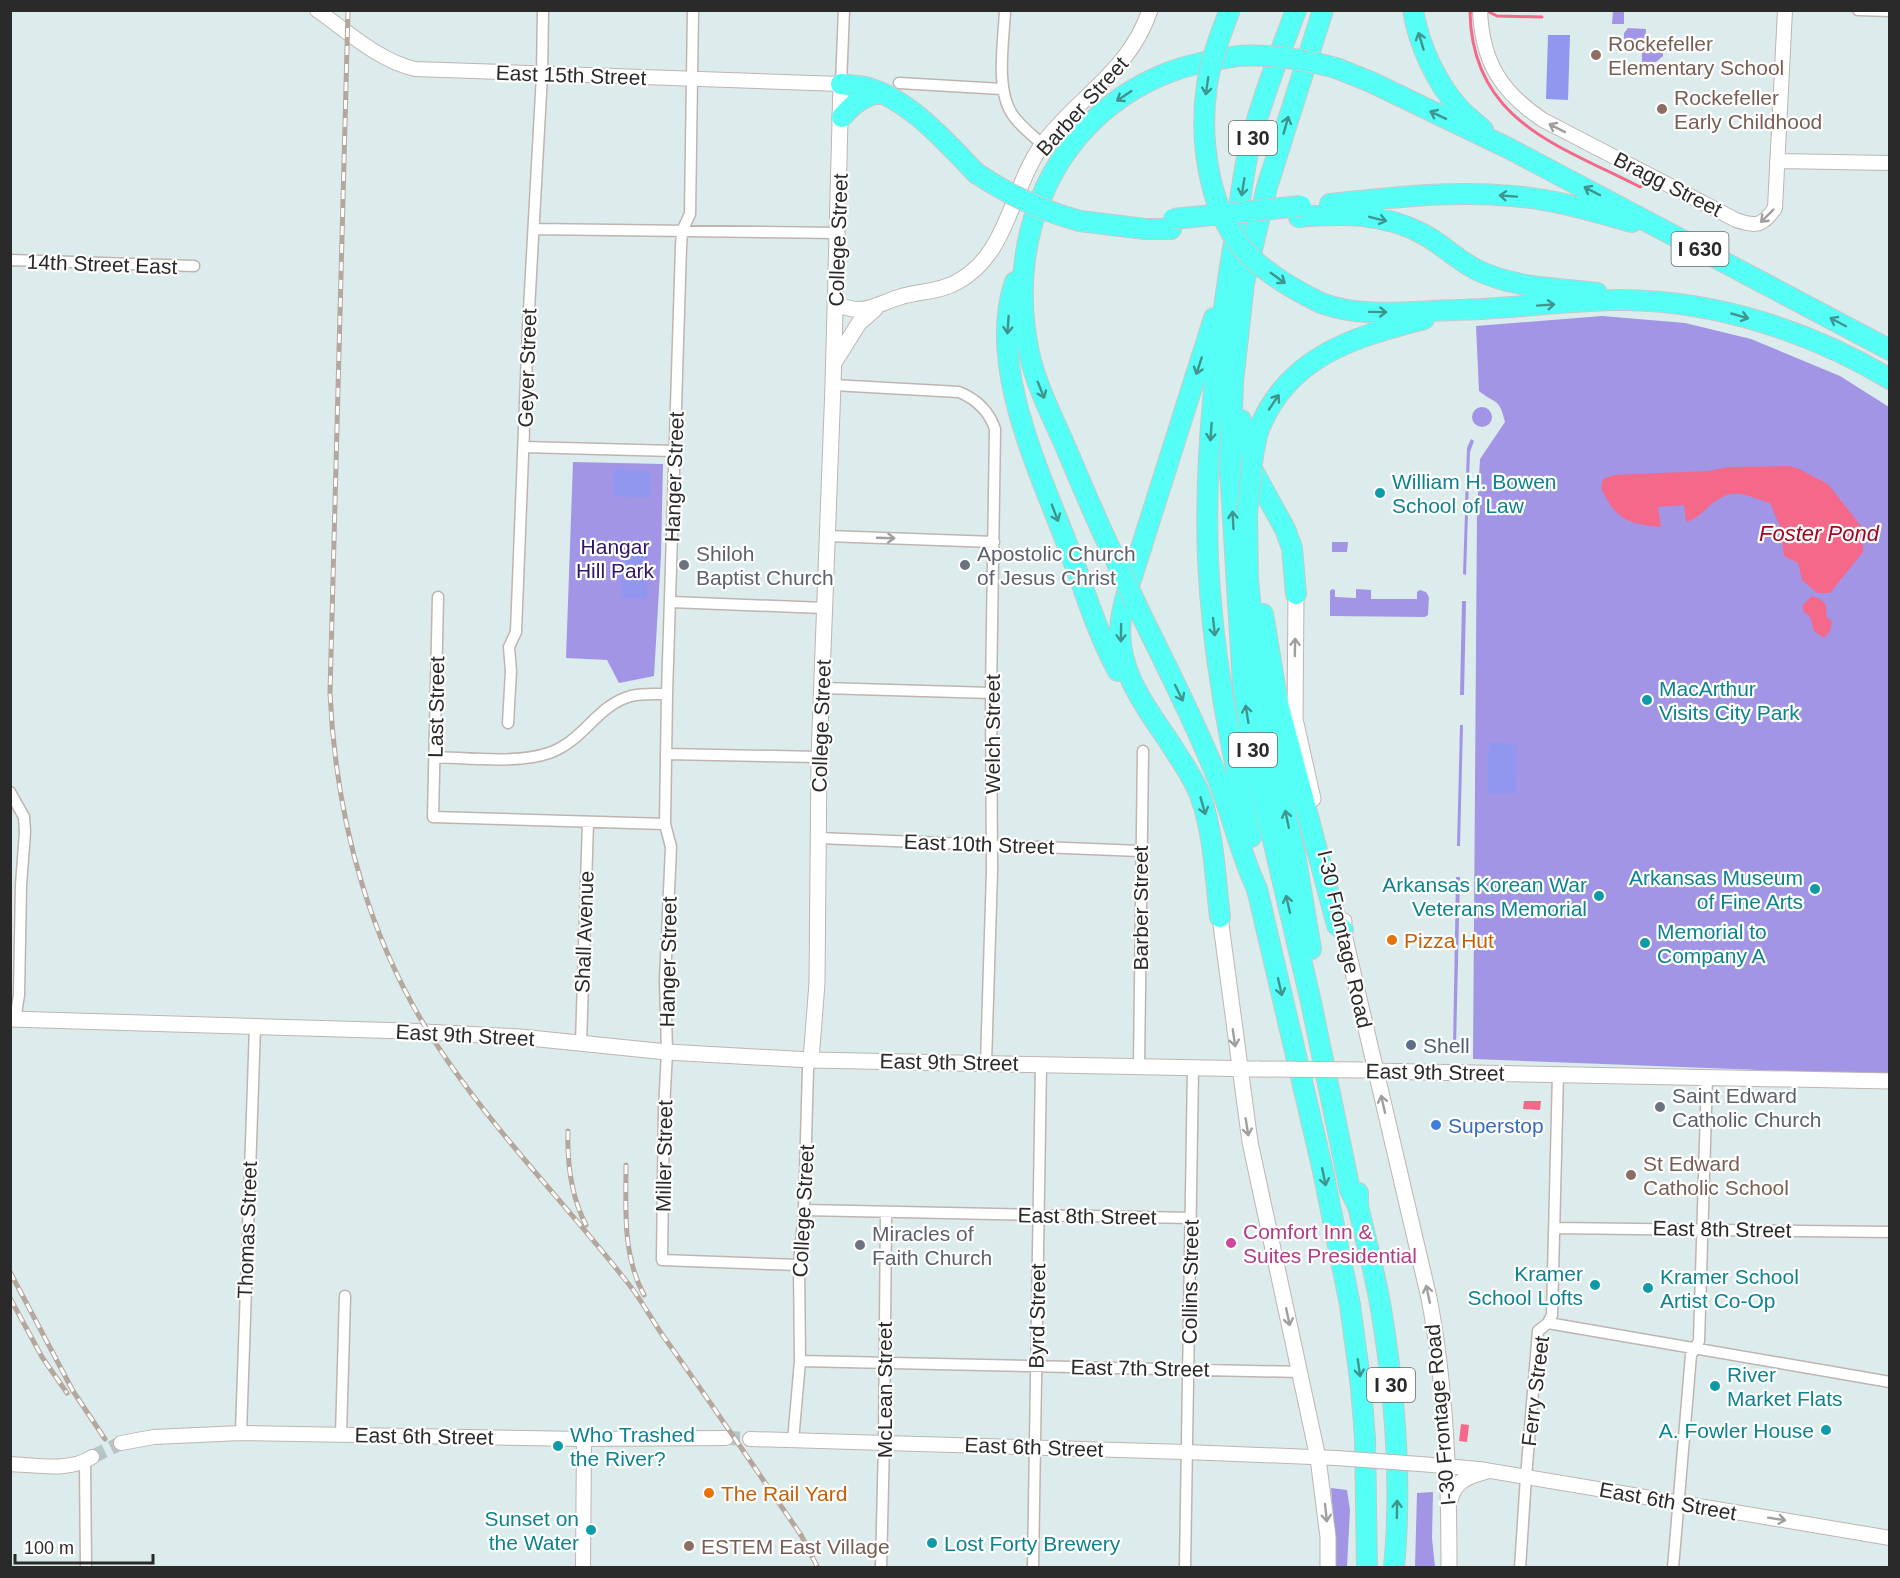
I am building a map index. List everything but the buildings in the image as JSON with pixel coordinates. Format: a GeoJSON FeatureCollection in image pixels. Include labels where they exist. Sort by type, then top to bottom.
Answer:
{"type":"FeatureCollection","features":[{"type":"Feature","properties":{"kind":"highway"},"geometry":{"type":"LineString","coordinates":[[1230,10],[1214,51],[1207,86],[1204,124],[1207,159],[1216,198],[1229,229],[1243,249],[1276,278],[1297,292],[1335,309],[1360,312],[1488,309],[1621,300],[1653,301]]}},
{"type":"Feature","properties":{"kind":"highway","name":"I 30"},"geometry":{"type":"LineString","coordinates":[[1296,10],[1272,75],[1249,149],[1237,276],[1230,469],[1243,685],[1256,769],[1311,1002],[1350,1190],[1358,1206],[1381,1306],[1390,1371],[1397,1485],[1394,1568]]}},
{"type":"Feature","properties":{"kind":"highway","name":"I 30"},"geometry":{"type":"LineString","coordinates":[[1323,10],[1220,335],[1211,439],[1208,558],[1215,644],[1225,718],[1258,867],[1257,889],[1323,1171],[1350,1305],[1365,1438],[1367,1568]]}},
{"type":"Feature","properties":{"kind":"highway"},"geometry":{"type":"LineString","coordinates":[[1413,10],[1423,49],[1441,84],[1459,108],[1510,149]]}},
{"type":"Feature","properties":{"kind":"highway"},"geometry":{"type":"LineString","coordinates":[[1257,889],[1245,865],[1229,807],[1216,774],[1097,520],[1036,376],[1026,332],[1022,288],[1030,231],[1039,200],[1071,145],[1113,104],[1160,76],[1200,63],[1238,56],[1284,57],[1336,68],[1371,82],[1510,149]]}},
{"type":"Feature","properties":{"kind":"highway"},"geometry":{"type":"LineString","coordinates":[[842,84],[866,88],[912,112],[976,173],[1003,191],[1032,206],[1080,221],[1145,229],[1172,224],[1300,212],[1429,194],[1513,196],[1581,207],[1667,232]]}},
{"type":"Feature","properties":{"kind":"highway"},"geometry":{"type":"LineString","coordinates":[[842,117],[852,104],[865,96],[878,93]]}},
{"type":"Feature","properties":{"kind":"highway","name":"I 630"},"geometry":{"type":"LineString","coordinates":[[1510,149],[1890,350]]}},
{"type":"Feature","properties":{"kind":"highway"},"geometry":{"type":"LineString","coordinates":[[1300,212],[1369,216],[1397,224],[1424,235],[1477,270],[1535,288],[1565,289],[1698,306],[1732,314],[1790,331],[1890,379]]}},
{"type":"Feature","properties":{"kind":"highway"},"geometry":{"type":"LineString","coordinates":[[1023,271],[1014,284],[1008,321],[1009,363],[1017,405],[1030,447],[1113,662],[1140,707],[1171,745]]}},
{"type":"Feature","properties":{"kind":"highway"},"geometry":{"type":"LineString","coordinates":[[1237,276],[1240,405],[1244,445],[1252,469],[1285,529],[1292,548],[1296,594]]}},
{"type":"Feature","properties":{"kind":"highway"},"geometry":{"type":"LineString","coordinates":[[1220,917],[1206,813],[1196,786],[1146,708],[1124,663],[1121,647],[1121,618],[1135,567],[1237,276]]}},
{"type":"Feature","properties":{"kind":"highway"},"geometry":{"type":"LineString","coordinates":[[1358,1206],[1357,1177],[1257,669],[1248,579],[1247,513],[1252,455],[1259,429],[1272,403],[1289,382],[1313,360],[1347,341],[1386,329],[1426,319],[1488,309]]}},
{"type":"Feature","properties":{"kind":"highway"},"geometry":{"type":"LineString","coordinates":[[1247,513],[1278,704],[1337,925],[1343,930]]}},
{"type":"Feature","properties":{"kind":"main road","name":"Barber Street"},"geometry":{"type":"LineString","coordinates":[[835,303],[856,311],[898,297],[952,284],[981,264],[996,242],[1024,175],[1042,144],[1074,108],[1127,57],[1150,10]]}},
{"type":"Feature","properties":{"kind":"main road","name":"College Street"},"geometry":{"type":"LineString","coordinates":[[811,1060],[817,983],[819,757],[842,84]]}},
{"type":"Feature","properties":{"kind":"main road","name":"Barber Street"},"geometry":{"type":"LineString","coordinates":[[834,363],[859,323],[882,304]]}},
{"type":"Feature","properties":{"kind":"main road"},"geometry":{"type":"LineString","coordinates":[[835,321],[859,323]]}},
{"type":"Feature","properties":{"kind":"main road","name":"I-30 Frontage Road"},"geometry":{"type":"LineString","coordinates":[[1296,594],[1295,719],[1317,819],[1344,922],[1343,930],[1370,1071],[1437,1341],[1447,1465],[1449,1568]]}},
{"type":"Feature","properties":{"kind":"main road"},"geometry":{"type":"LineString","coordinates":[[1220,917],[1250,1142],[1318,1458],[1328,1537],[1328,1568]]}},
{"type":"Feature","properties":{"kind":"main road","name":"East 9th Street"},"geometry":{"type":"LineString","coordinates":[[13,1020],[406,1031],[520,1037],[667,1052],[811,1060],[1890,1081]]}},
{"type":"Feature","properties":{"kind":"main road"},"geometry":{"type":"LineString","coordinates":[[1448,1508],[1452,1491],[1457,1483],[1466,1477],[1487,1471]]}},
{"type":"Feature","properties":{"kind":"street","name":"East 15th Street"},"geometry":{"type":"LineString","coordinates":[[317,10],[385,58],[406,67],[433,71],[842,84]]}},
{"type":"Feature","properties":{"kind":"street","name":"Geyer Street"},"geometry":{"type":"LineString","coordinates":[[508,723],[511,671],[509,646],[516,632],[528,328],[542,75],[543,10]]}},
{"type":"Feature","properties":{"kind":"street","name":"Hanger Street"},"geometry":{"type":"LineString","coordinates":[[667,1052],[665,981],[670,847],[665,824],[667,694],[682,231],[690,213],[693,10]]}},
{"type":"Feature","properties":{"kind":"street","name":"College Street"},"geometry":{"type":"LineString","coordinates":[[842,84],[844,10]]}},
{"type":"Feature","properties":{"kind":"street"},"geometry":{"type":"LineString","coordinates":[[1005,10],[1002,89],[1010,112],[1042,144]]}},
{"type":"Feature","properties":{"kind":"street","name":"Bragg Street"},"geometry":{"type":"LineString","coordinates":[[1480,10],[1483,43],[1492,68],[1508,92],[1543,120],[1748,224],[1757,225],[1764,221],[1775,208],[1785,10]]}},
{"type":"Feature","properties":{"kind":"street"},"geometry":{"type":"LineString","coordinates":[[1858,10],[1890,11]]}},
{"type":"Feature","properties":{"kind":"street"},"geometry":{"type":"LineString","coordinates":[[899,83],[1002,89]]}},
{"type":"Feature","properties":{"kind":"street"},"geometry":{"type":"LineString","coordinates":[[1777,161],[1890,163]]}},
{"type":"Feature","properties":{"kind":"street"},"geometry":{"type":"LineString","coordinates":[[535,229],[838,233]]}},
{"type":"Feature","properties":{"kind":"street","name":"14th Street East"},"geometry":{"type":"LineString","coordinates":[[10,260],[194,266]]}},
{"type":"Feature","properties":{"kind":"street","name":"Welch Street"},"geometry":{"type":"LineString","coordinates":[[833,385],[954,391],[968,396],[983,408],[994,424],[996,438],[991,693],[992,845],[986,1063]]}},
{"type":"Feature","properties":{"kind":"street"},"geometry":{"type":"LineString","coordinates":[[524,447],[674,451]]}},
{"type":"Feature","properties":{"kind":"street"},"geometry":{"type":"LineString","coordinates":[[827,536],[994,542]]}},
{"type":"Feature","properties":{"kind":"street","name":"Last Street"},"geometry":{"type":"LineString","coordinates":[[438,597],[433,818],[588,822]]}},
{"type":"Feature","properties":{"kind":"street"},"geometry":{"type":"LineString","coordinates":[[671,602],[824,608]]}},
{"type":"Feature","properties":{"kind":"street"},"geometry":{"type":"LineString","coordinates":[[823,688],[991,693]]}},
{"type":"Feature","properties":{"kind":"street"},"geometry":{"type":"LineString","coordinates":[[435,757],[520,759],[549,753],[574,741],[598,716],[629,697],[667,694]]}},
{"type":"Feature","properties":{"kind":"street","name":"Barber Street"},"geometry":{"type":"LineString","coordinates":[[1139,1065],[1143,751]]}},
{"type":"Feature","properties":{"kind":"street"},"geometry":{"type":"LineString","coordinates":[[667,754],[819,757]]}},
{"type":"Feature","properties":{"kind":"street"},"geometry":{"type":"LineString","coordinates":[[10,792],[24,817],[25,832],[21,885],[19,995],[13,1020]]}},
{"type":"Feature","properties":{"kind":"street"},"geometry":{"type":"LineString","coordinates":[[588,822],[665,824]]}},
{"type":"Feature","properties":{"kind":"street","name":"Shall Avenue"},"geometry":{"type":"LineString","coordinates":[[581,1042],[588,822]]}},
{"type":"Feature","properties":{"kind":"street","name":"East 10th Street"},"geometry":{"type":"LineString","coordinates":[[818,838],[1140,851]]}},
{"type":"Feature","properties":{"kind":"street","name":"Thomas Street"},"geometry":{"type":"LineString","coordinates":[[240,1433],[255,1027]]}},
{"type":"Feature","properties":{"kind":"street","name":"Miller Street"},"geometry":{"type":"LineString","coordinates":[[667,1052],[662,1260],[799,1266]]}},
{"type":"Feature","properties":{"kind":"street","name":"College Street"},"geometry":{"type":"LineString","coordinates":[[794,1441],[800,1361],[799,1266],[804,1210],[808,1069],[811,1060]]}},
{"type":"Feature","properties":{"kind":"street","name":"Byrd Street"},"geometry":{"type":"LineString","coordinates":[[1033,1568],[1041,1064]]}},
{"type":"Feature","properties":{"kind":"street","name":"Collins Street"},"geometry":{"type":"LineString","coordinates":[[1185,1568],[1194,1068]]}},
{"type":"Feature","properties":{"kind":"street","name":"Ferry Street"},"geometry":{"type":"LineString","coordinates":[[1520,1568],[1538,1331],[1548,1323],[1552,1315],[1558,1074]]}},
{"type":"Feature","properties":{"kind":"street"},"geometry":{"type":"LineString","coordinates":[[1673,1568],[1691,1355],[1699,1339],[1707,1077]]}},
{"type":"Feature","properties":{"kind":"street","name":"East 8th Street"},"geometry":{"type":"LineString","coordinates":[[804,1210],[1191,1218]]}},
{"type":"Feature","properties":{"kind":"street","name":"McLean Street"},"geometry":{"type":"LineString","coordinates":[[881,1568],[886,1212]]}},
{"type":"Feature","properties":{"kind":"street","name":"East 8th Street"},"geometry":{"type":"LineString","coordinates":[[1555,1228],[1890,1232]]}},
{"type":"Feature","properties":{"kind":"street"},"geometry":{"type":"LineString","coordinates":[[341,1435],[345,1296]]}},
{"type":"Feature","properties":{"kind":"street"},"geometry":{"type":"LineString","coordinates":[[1548,1323],[1890,1382]]}},
{"type":"Feature","properties":{"kind":"street","name":"East 7th Street"},"geometry":{"type":"LineString","coordinates":[[800,1361],[1300,1372]]}},
{"type":"Feature","properties":{"kind":"street","name":"East 6th Street"},"geometry":{"type":"LineString","coordinates":[[122,1443],[154,1437],[240,1433],[584,1439],[726,1438]]}},
{"type":"Feature","properties":{"kind":"street"},"geometry":{"type":"LineString","coordinates":[[583,1568],[584,1439]]}},
{"type":"Feature","properties":{"kind":"street","name":"East 6th Street"},"geometry":{"type":"LineString","coordinates":[[750,1439],[1186,1452],[1447,1465],[1890,1538]]}},
{"type":"Feature","properties":{"kind":"street"},"geometry":{"type":"LineString","coordinates":[[10,1464],[53,1466],[89,1459],[86,1568]]}},
{"type":"Feature","properties":{"kind":"green space"},"geometry":{"type":"Polygon","coordinates":[[[1613,11],[1624,11],[1624,24],[1612,24],[1613,11]]]}},
{"type":"Feature","properties":{"kind":"green space"},"geometry":{"type":"Polygon","coordinates":[[[1628,28],[1646,29],[1645,45],[1624,42],[1624,33],[1628,28]]]}},
{"type":"Feature","properties":{"kind":"green space"},"geometry":{"type":"Polygon","coordinates":[[[1655,44],[1661,44],[1663,56],[1656,62],[1642,62],[1642,48],[1655,49],[1655,44]]]}},
{"type":"Feature","properties":{"kind":"green space"},"geometry":{"type":"Polygon","coordinates":[[[1602,316],[1685,323],[1751,339],[1840,376],[1889,407],[1889,1075],[1473,1059],[1477,511],[1480,459],[1505,422],[1499,405],[1479,391],[1476,326],[1602,316]]]}},
{"type":"Feature","properties":{"kind":"green space"},"geometry":{"type":"Polygon","coordinates":[[[1482,407],[1489,410],[1492,417],[1489,424],[1482,427],[1475,424],[1472,417],[1475,410],[1482,407]]]}},
{"type":"Feature","properties":{"kind":"green space"},"geometry":{"type":"Polygon","coordinates":[[[1471,439],[1474,441],[1470,452],[1468,508],[1465,508],[1467,448],[1471,439]]]}},
{"type":"Feature","properties":{"kind":"green space","name":"Hangar Hill Park"},"geometry":{"type":"Polygon","coordinates":[[[573,462],[663,464],[661,555],[654,676],[619,683],[607,660],[566,658],[573,462]]]}},
{"type":"Feature","properties":{"kind":"green space"},"geometry":{"type":"Polygon","coordinates":[[[1465,513],[1468,513],[1466,575],[1463,574],[1465,513]]]}},
{"type":"Feature","properties":{"kind":"green space"},"geometry":{"type":"Polygon","coordinates":[[[1332,542],[1348,542],[1347,552],[1332,552],[1332,542]]]}},
{"type":"Feature","properties":{"kind":"green space"},"geometry":{"type":"Polygon","coordinates":[[[1356,589],[1371,590],[1371,599],[1417,599],[1417,592],[1420,590],[1426,592],[1429,597],[1428,615],[1425,617],[1330,616],[1330,591],[1335,590],[1335,597],[1356,598],[1356,589]]]}},
{"type":"Feature","properties":{"kind":"green space"},"geometry":{"type":"Polygon","coordinates":[[[1462,601],[1466,601],[1464,695],[1460,695],[1462,601]]]}},
{"type":"Feature","properties":{"kind":"green space"},"geometry":{"type":"Polygon","coordinates":[[[1460,725],[1463,725],[1460,846],[1457,846],[1460,725]]]}},
{"type":"Feature","properties":{"kind":"green space"},"geometry":{"type":"Polygon","coordinates":[[[1456,877],[1460,877],[1456,1047],[1453,1047],[1456,877]]]}},
{"type":"Feature","properties":{"kind":"green space"},"geometry":{"type":"Polygon","coordinates":[[[1331,1488],[1347,1490],[1350,1510],[1347,1567],[1335,1567],[1331,1488]]]}},
{"type":"Feature","properties":{"kind":"green space"},"geometry":{"type":"Polygon","coordinates":[[[1433,1492],[1432,1538],[1435,1567],[1415,1567],[1417,1493],[1433,1492]]]}},
{"type":"Feature","properties":{"kind":"shaded area"},"geometry":{"type":"Polygon","coordinates":[[[1548,35],[1570,35],[1568,100],[1546,99],[1548,35]]]}},
{"type":"Feature","properties":{"kind":"shaded area"},"geometry":{"type":"Polygon","coordinates":[[[614,469],[651,471],[650,498],[613,496],[614,469]]]}},
{"type":"Feature","properties":{"kind":"shaded area"},"geometry":{"type":"Polygon","coordinates":[[[622,550],[648,551],[647,599],[621,598],[622,550]]]}},
{"type":"Feature","properties":{"kind":"shaded area"},"geometry":{"type":"Polygon","coordinates":[[[1489,742],[1517,744],[1516,793],[1488,794],[1489,742]]]}},
{"type":"Feature","properties":{"kind":"water","name":"Foster Pond"},"geometry":{"type":"Polygon","coordinates":[[[1788,466],[1797,468],[1828,484],[1860,525],[1863,552],[1830,593],[1817,593],[1802,580],[1798,563],[1784,556],[1781,529],[1770,503],[1743,494],[1729,495],[1721,497],[1686,522],[1684,505],[1658,507],[1661,527],[1631,522],[1624,518],[1612,507],[1601,488],[1603,479],[1614,475],[1708,471],[1729,467],[1788,466]]]}},
{"type":"Feature","properties":{"kind":"water"},"geometry":{"type":"Polygon","coordinates":[[[1812,596],[1824,603],[1826,616],[1832,622],[1830,631],[1824,638],[1814,631],[1810,617],[1804,612],[1802,606],[1812,596]]]}},
{"type":"Feature","properties":{"kind":"water"},"geometry":{"type":"Polygon","coordinates":[[[1524,1101],[1541,1101],[1540,1110],[1523,1109],[1524,1101]]]}},
{"type":"Feature","properties":{"kind":"water"},"geometry":{"type":"Polygon","coordinates":[[[1461,1424],[1469,1425],[1467,1442],[1459,1441],[1461,1424]]]}},
{"type":"Feature","properties":{"kind":"waterway"},"geometry":{"type":"LineString","coordinates":[[1472,12],[1470,12],[1475,49],[1486,79],[1503,104],[1525,125],[1551,142],[1640,187],[1645,184]]}},
{"type":"Feature","properties":{"kind":"waterway"},"geometry":{"type":"LineString","coordinates":[[1489,12],[1497,16],[1542,17]]}},
{"type":"Feature","properties":{"kind":"tunnel"},"geometry":{"type":"LineString","coordinates":[[726,1438],[750,1439]]}},
{"type":"Feature","properties":{"kind":"tunnel"},"geometry":{"type":"LineString","coordinates":[[92,1457],[121,1443]]}},
{"type":"Feature","properties":{"kind":"railway"},"geometry":{"type":"LineString","coordinates":[[348,10],[330,693],[340,790],[362,885],[378,931],[398,975],[420,1019],[447,1060],[512,1145],[632,1289],[801,1535],[818,1568]]}},
{"type":"Feature","properties":{"kind":"railway"},"geometry":{"type":"LineString","coordinates":[[568,1131],[571,1179],[586,1225]]}},
{"type":"Feature","properties":{"kind":"railway"},"geometry":{"type":"LineString","coordinates":[[626,1165],[626,1215],[629,1247],[632,1264],[644,1295]]}},
{"type":"Feature","properties":{"kind":"railway"},"geometry":{"type":"LineString","coordinates":[[10,1272],[73,1391],[105,1439]]}},
{"type":"Feature","properties":{"kind":"railway"},"geometry":{"type":"LineString","coordinates":[[10,1298],[42,1357],[67,1393]]}},
{"type":"Feature","properties":{"kind":"place","name":"Rockefeller Elementary School"},"geometry":{"type":"Point","coordinates":[1596,55]}},
{"type":"Feature","properties":{"kind":"place","name":"Rockefeller Early Childhood"},"geometry":{"type":"Point","coordinates":[1662,109]}},
{"type":"Feature","properties":{"kind":"place","name":"William H. Bowen School of Law"},"geometry":{"type":"Point","coordinates":[1380,493]}},
{"type":"Feature","properties":{"kind":"place","name":"Shiloh Baptist Church"},"geometry":{"type":"Point","coordinates":[684,565]}},
{"type":"Feature","properties":{"kind":"place","name":"Apostolic Church of Jesus Christ"},"geometry":{"type":"Point","coordinates":[965,565]}},
{"type":"Feature","properties":{"kind":"place","name":"MacArthur Visits City Park"},"geometry":{"type":"Point","coordinates":[1647,700]}},
{"type":"Feature","properties":{"kind":"place","name":"Arkansas Museum of Fine Arts"},"geometry":{"type":"Point","coordinates":[1815,889]}},
{"type":"Feature","properties":{"kind":"place","name":"Arkansas Korean War Veterans Memorial"},"geometry":{"type":"Point","coordinates":[1599,896]}},
{"type":"Feature","properties":{"kind":"place","name":"Pizza Hut"},"geometry":{"type":"Point","coordinates":[1392,940]}},
{"type":"Feature","properties":{"kind":"place","name":"Memorial to Company A"},"geometry":{"type":"Point","coordinates":[1645,943]}},
{"type":"Feature","properties":{"kind":"place","name":"Shell"},"geometry":{"type":"Point","coordinates":[1411,1045]}},
{"type":"Feature","properties":{"kind":"place","name":"Saint Edward Catholic Church"},"geometry":{"type":"Point","coordinates":[1660,1107]}},
{"type":"Feature","properties":{"kind":"place","name":"Superstop"},"geometry":{"type":"Point","coordinates":[1436,1125]}},
{"type":"Feature","properties":{"kind":"place","name":"St Edward Catholic School"},"geometry":{"type":"Point","coordinates":[1631,1175]}},
{"type":"Feature","properties":{"kind":"place","name":"Comfort Inn & Suites Presidential"},"geometry":{"type":"Point","coordinates":[1231,1243]}},
{"type":"Feature","properties":{"kind":"place","name":"Miracles of Faith Church"},"geometry":{"type":"Point","coordinates":[860,1245]}},
{"type":"Feature","properties":{"kind":"place","name":"Kramer School Lofts"},"geometry":{"type":"Point","coordinates":[1595,1285]}},
{"type":"Feature","properties":{"kind":"place","name":"Kramer School Artist Co-Op"},"geometry":{"type":"Point","coordinates":[1648,1288]}},
{"type":"Feature","properties":{"kind":"place","name":"River Market Flats"},"geometry":{"type":"Point","coordinates":[1715,1386]}},
{"type":"Feature","properties":{"kind":"place","name":"A. Fowler House"},"geometry":{"type":"Point","coordinates":[1826,1430]}},
{"type":"Feature","properties":{"kind":"place","name":"Who Trashed the River?"},"geometry":{"type":"Point","coordinates":[558,1446]}},
{"type":"Feature","properties":{"kind":"place","name":"The Rail Yard"},"geometry":{"type":"Point","coordinates":[709,1493]}},
{"type":"Feature","properties":{"kind":"place","name":"Sunset on the Water"},"geometry":{"type":"Point","coordinates":[591,1530]}},
{"type":"Feature","properties":{"kind":"place","name":"Lost Forty Brewery"},"geometry":{"type":"Point","coordinates":[932,1543]}},
{"type":"Feature","properties":{"kind":"place","name":"ESTEM East Village"},"geometry":{"type":"Point","coordinates":[689,1546]}}]}
